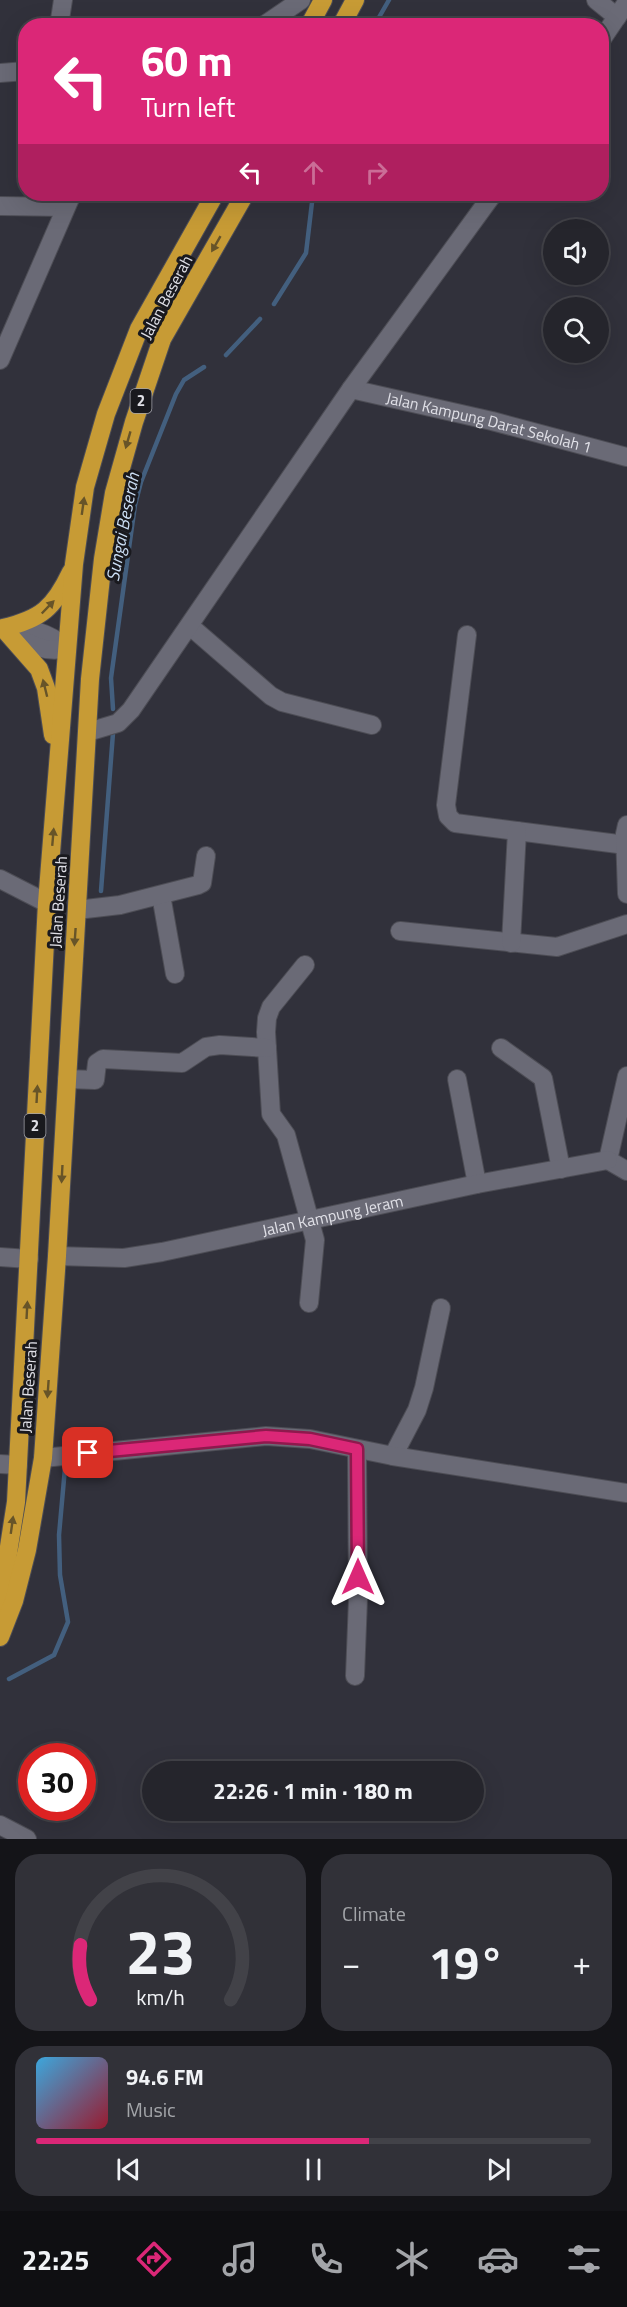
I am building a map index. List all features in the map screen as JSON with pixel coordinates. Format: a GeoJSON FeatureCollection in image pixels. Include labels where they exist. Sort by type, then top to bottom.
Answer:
{"type":"FeatureCollection","features":[{"type":"Feature","properties":{"kind":"highway"},"geometry":{"type":"LineString","coordinates":[[313,18],[323,0]]}},
{"type":"Feature","properties":{"kind":"highway"},"geometry":{"type":"LineString","coordinates":[[345,18],[355,0]]}},
{"type":"Feature","properties":{"kind":"highway","name":"Jalan Beserah"},"geometry":{"type":"LineString","coordinates":[[0,1604],[16,1502],[9,1464],[29,1258],[47,903],[74,564],[86,487],[106,414],[139,329],[211,201]]}},
{"type":"Feature","properties":{"kind":"highway","name":"Jalan Beserah"},"geometry":{"type":"LineString","coordinates":[[0,1638],[14,1601],[27,1550],[43,1458],[57,1256],[90,679],[114,493],[134,422],[162,339],[241,201]]}},
{"type":"Feature","properties":{"kind":"highway"},"geometry":{"type":"LineString","coordinates":[[58,767],[46,688],[39,669],[2,628],[30,622],[42,614],[63,588],[74,564]]}},
{"type":"Feature","properties":{"kind":"highway"},"geometry":{"type":"LineString","coordinates":[[90,679],[67,648],[95,628]]}},
{"type":"Feature","properties":{"kind":"street"},"geometry":{"type":"LineString","coordinates":[[60,18],[63,0]]}},
{"type":"Feature","properties":{"kind":"street"},"geometry":{"type":"LineString","coordinates":[[275,18],[301,0]]}},
{"type":"Feature","properties":{"kind":"street"},"geometry":{"type":"LineString","coordinates":[[596,0],[622,10],[609,29]]}},
{"type":"Feature","properties":{"kind":"street"},"geometry":{"type":"LineString","coordinates":[[0,73],[18,72]]}},
{"type":"Feature","properties":{"kind":"street"},"geometry":{"type":"LineString","coordinates":[[0,206],[57,201]]}},
{"type":"Feature","properties":{"kind":"street"},"geometry":{"type":"LineString","coordinates":[[0,360],[68,201]]}},
{"type":"Feature","properties":{"kind":"street"},"geometry":{"type":"LineString","coordinates":[[88,732],[118,723],[131,710],[351,389],[488,201]]}},
{"type":"Feature","properties":{"kind":"street","name":"Jalan Kampung Darat Sekolah 1"},"geometry":{"type":"LineString","coordinates":[[351,389],[492,421],[627,457]]}},
{"type":"Feature","properties":{"kind":"street"},"geometry":{"type":"LineString","coordinates":[[190,626],[282,702],[372,725]]}},
{"type":"Feature","properties":{"kind":"street"},"geometry":{"type":"LineString","coordinates":[[2,628],[30,630],[52,635],[67,648]]}},
{"type":"Feature","properties":{"kind":"street"},"geometry":{"type":"LineString","coordinates":[[467,635],[446,805],[448,816],[455,823],[626,845]]}},
{"type":"Feature","properties":{"kind":"street"},"geometry":{"type":"LineString","coordinates":[[627,825],[627,894]]}},
{"type":"Feature","properties":{"kind":"street"},"geometry":{"type":"LineString","coordinates":[[511,943],[517,831]]}},
{"type":"Feature","properties":{"kind":"street"},"geometry":{"type":"LineString","coordinates":[[77,910],[120,905],[202,883],[206,856]]}},
{"type":"Feature","properties":{"kind":"street"},"geometry":{"type":"LineString","coordinates":[[0,879],[47,903]]}},
{"type":"Feature","properties":{"kind":"street"},"geometry":{"type":"LineString","coordinates":[[161,895],[175,974]]}},
{"type":"Feature","properties":{"kind":"street"},"geometry":{"type":"LineString","coordinates":[[400,932],[557,947],[627,924]]}},
{"type":"Feature","properties":{"kind":"street"},"geometry":{"type":"LineString","coordinates":[[305,965],[271,1007],[267,1018],[267,1048],[271,1114],[286,1135],[315,1240],[315,1259],[309,1303]]}},
{"type":"Feature","properties":{"kind":"street"},"geometry":{"type":"LineString","coordinates":[[67,1079],[95,1080],[97,1063],[103,1059],[182,1063],[206,1047],[220,1044],[267,1048]]}},
{"type":"Feature","properties":{"kind":"street"},"geometry":{"type":"LineString","coordinates":[[501,1048],[543,1078],[561,1169]]}},
{"type":"Feature","properties":{"kind":"street"},"geometry":{"type":"LineString","coordinates":[[627,1076],[608,1160],[627,1171]]}},
{"type":"Feature","properties":{"kind":"street"},"geometry":{"type":"LineString","coordinates":[[457,1079],[477,1184]]}},
{"type":"Feature","properties":{"kind":"street","name":"Jalan Kampung Jeram"},"geometry":{"type":"LineString","coordinates":[[57,1256],[124,1257],[162,1252],[477,1184],[608,1160]]}},
{"type":"Feature","properties":{"kind":"street"},"geometry":{"type":"LineString","coordinates":[[0,1257],[29,1258]]}},
{"type":"Feature","properties":{"kind":"street"},"geometry":{"type":"LineString","coordinates":[[393,1456],[417,1410],[441,1308]]}},
{"type":"Feature","properties":{"kind":"street"},"geometry":{"type":"LineString","coordinates":[[43,1458],[266,1436],[310,1439],[393,1456],[627,1493]]}},
{"type":"Feature","properties":{"kind":"street"},"geometry":{"type":"LineString","coordinates":[[355,1677],[358,1599],[357,1449]]}},
{"type":"Feature","properties":{"kind":"street"},"geometry":{"type":"LineString","coordinates":[[0,1825],[22,1838]]}},
{"type":"Feature","properties":{"kind":"waterway","name":"Sungai Beserah"},"geometry":{"type":"LineString","coordinates":[[379,18],[389,0]]}},
{"type":"Feature","properties":{"kind":"waterway","name":"Sungai Beserah"},"geometry":{"type":"LineString","coordinates":[[274,304],[306,253],[312,201]]}},
{"type":"Feature","properties":{"kind":"waterway","name":"Sungai Beserah"},"geometry":{"type":"LineString","coordinates":[[226,355],[260,319]]}},
{"type":"Feature","properties":{"kind":"waterway","name":"Sungai Beserah"},"geometry":{"type":"LineString","coordinates":[[113,709],[111,678],[135,505],[141,482],[176,394],[184,380],[204,367]]}},
{"type":"Feature","properties":{"kind":"waterway","name":"Sungai Beserah"},"geometry":{"type":"LineString","coordinates":[[101,891],[113,733]]}},
{"type":"Feature","properties":{"kind":"waterway","name":"Sungai Beserah"},"geometry":{"type":"LineString","coordinates":[[9,1679],[54,1655],[68,1622],[60,1575],[59,1535],[65,1468]]}},
{"type":"Feature","properties":{"kind":"route"},"geometry":{"type":"LineString","coordinates":[[88,1453],[266,1436],[310,1439],[357,1449],[358,1577]]}}]}
